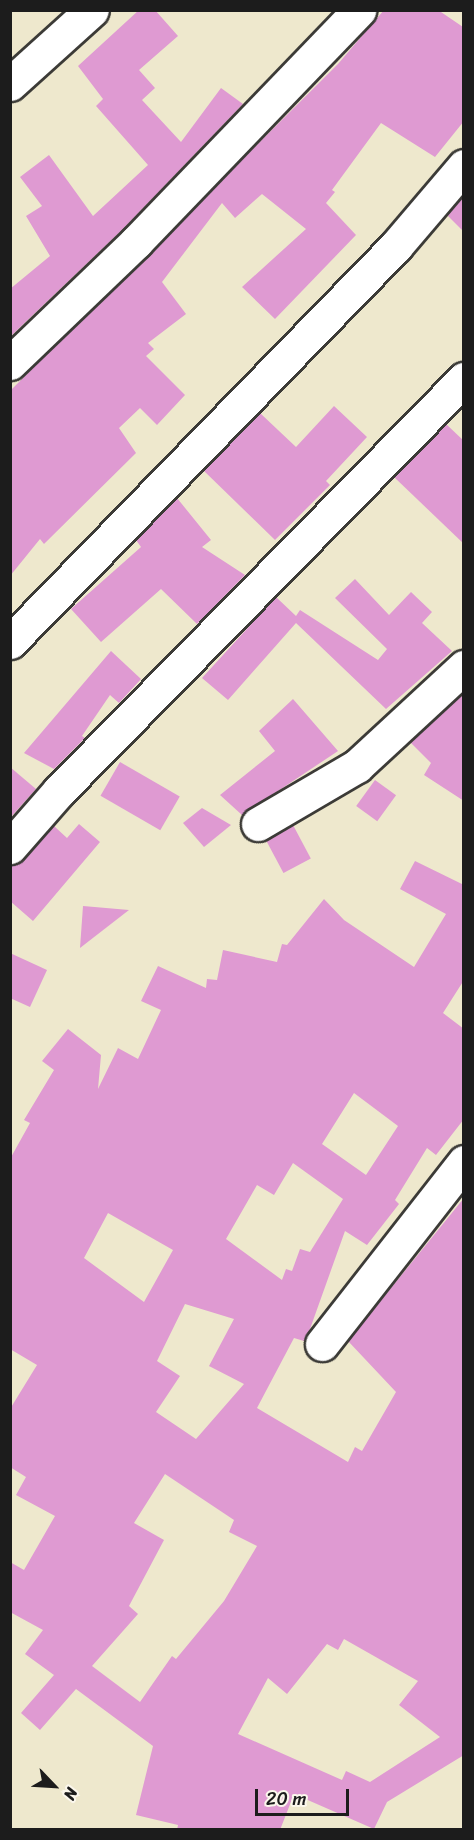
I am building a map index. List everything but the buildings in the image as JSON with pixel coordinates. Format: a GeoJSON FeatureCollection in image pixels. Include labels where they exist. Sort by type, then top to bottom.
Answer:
{"type":"FeatureCollection","features":[{"type":"Feature","properties":{"kind":"street"},"geometry":{"type":"LineString","coordinates":[[10,84],[92,10]]}},
{"type":"Feature","properties":{"kind":"street"},"geometry":{"type":"LineString","coordinates":[[10,363],[136,242],[359,10]]}},
{"type":"Feature","properties":{"kind":"street"},"geometry":{"type":"LineString","coordinates":[[10,642],[396,246],[464,166]]}},
{"type":"Feature","properties":{"kind":"street"},"geometry":{"type":"LineString","coordinates":[[10,846],[59,791],[464,379]]}},
{"type":"Feature","properties":{"kind":"street"},"geometry":{"type":"LineString","coordinates":[[258,824],[357,766],[464,667]]}},
{"type":"Feature","properties":{"kind":"street"},"geometry":{"type":"LineString","coordinates":[[322,1344],[464,1162]]}}]}
